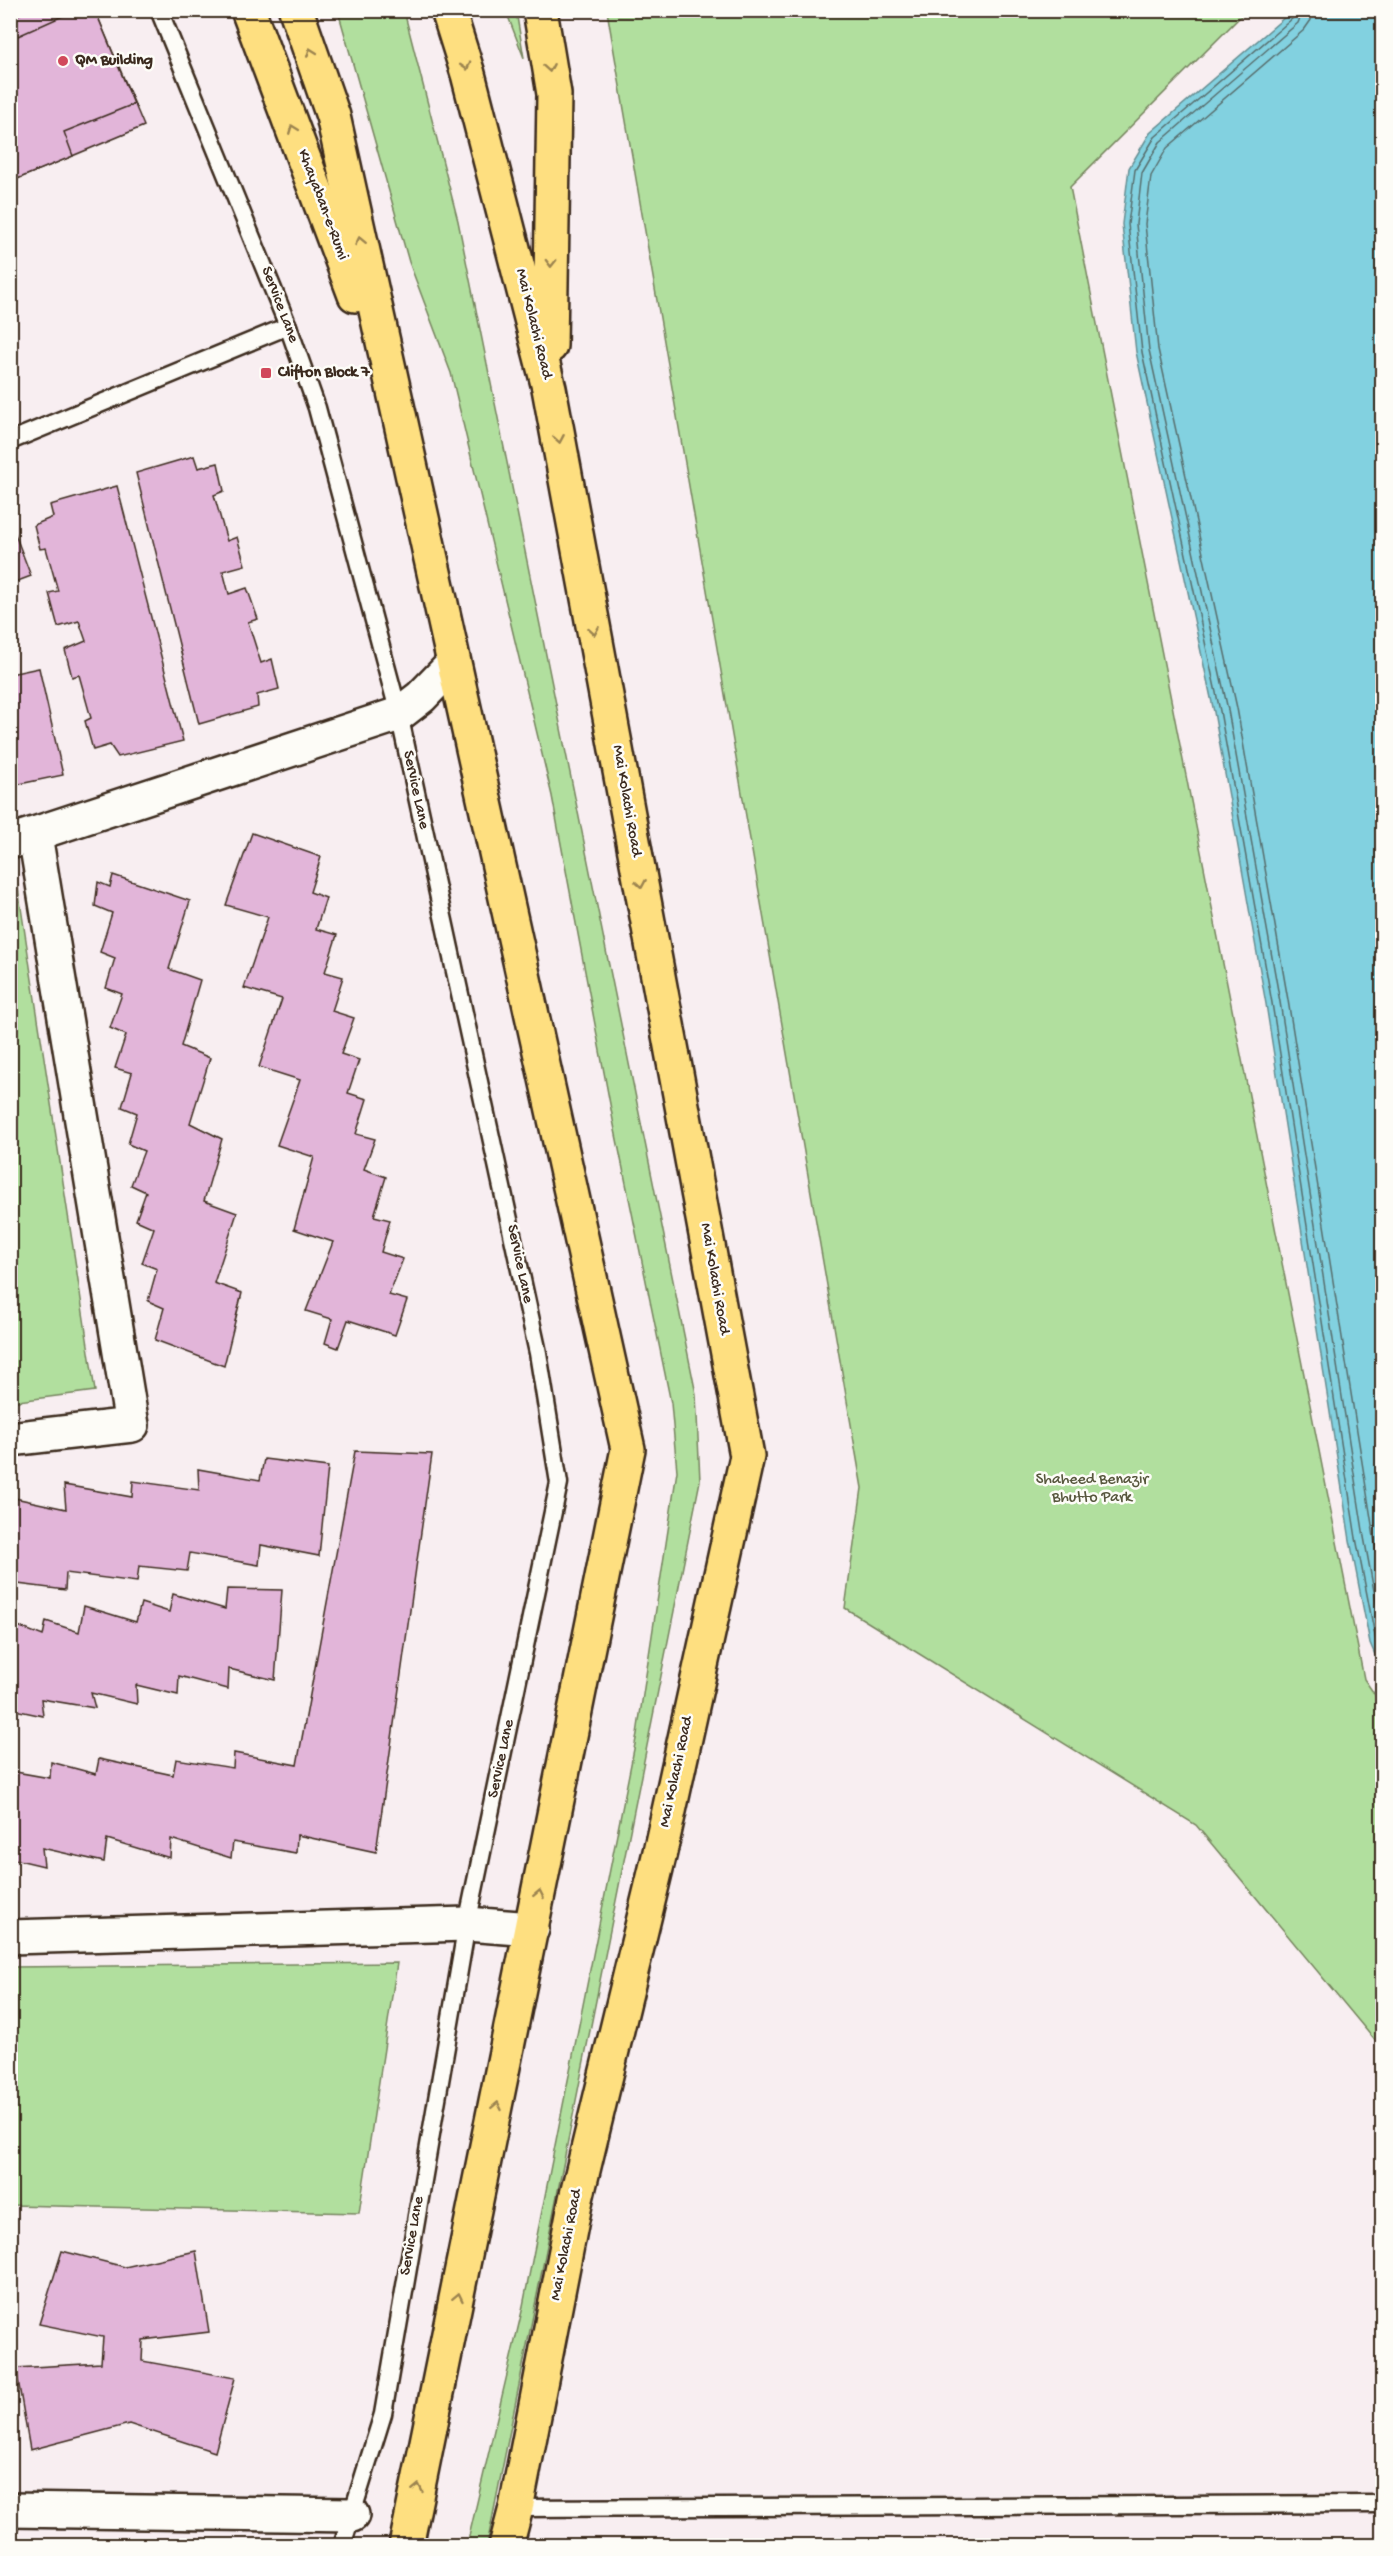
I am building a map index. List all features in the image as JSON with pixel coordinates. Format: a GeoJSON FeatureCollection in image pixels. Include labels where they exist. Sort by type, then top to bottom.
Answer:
{"type":"FeatureCollection","features":[{"type":"Feature","properties":{"kind":"main road","name":"Khayaban-e-Rumi"},"geometry":{"type":"LineString","coordinates":[[248,10],[395,400]]}},
{"type":"Feature","properties":{"kind":"main road"},"geometry":{"type":"LineString","coordinates":[[296,10],[333,116],[627,1449],[406,2546]]}},
{"type":"Feature","properties":{"kind":"main road","name":"Mai Kolachi Road"},"geometry":{"type":"LineString","coordinates":[[448,10],[468,74],[549,388],[747,1456],[660,1852],[576,2199],[516,2508],[506,2546]]}},
{"type":"Feature","properties":{"kind":"main road"},"geometry":{"type":"LineString","coordinates":[[540,10],[554,94],[549,388]]}},
{"type":"Feature","properties":{"kind":"street"},"geometry":{"type":"LineString","coordinates":[[10,1439],[132,1425],[23,838],[399,714],[421,697],[453,664]]}},
{"type":"Feature","properties":{"kind":"street"},"geometry":{"type":"LineString","coordinates":[[10,1937],[467,1924],[532,1929]]}},
{"type":"Feature","properties":{"kind":"street"},"geometry":{"type":"LineString","coordinates":[[10,2510],[352,2515]]}},
{"type":"Feature","properties":{"kind":"lane","name":"Service Lane"},"geometry":{"type":"LineString","coordinates":[[159,10],[288,326],[317,408],[399,714],[538,1353],[560,1484],[467,1924],[383,2414],[342,2546]]}},
{"type":"Feature","properties":{"kind":"lane"},"geometry":{"type":"LineString","coordinates":[[10,441],[288,326]]}},
{"type":"Feature","properties":{"kind":"lane"},"geometry":{"type":"LineString","coordinates":[[516,2508],[1383,2504]]}},
{"type":"Feature","properties":{"kind":"green space"},"geometry":{"type":"Polygon","coordinates":[[[338,11],[404,11],[458,221],[696,1394],[700,1481],[487,2545],[467,2545],[522,2311],[637,1734],[677,1471],[671,1403],[613,1120],[552,796],[451,373],[409,262],[338,11]]]}},
{"type":"Feature","properties":{"kind":"green space"},"geometry":{"type":"Polygon","coordinates":[[[506,11],[516,11],[524,58],[506,11]]]}},
{"type":"Feature","properties":{"kind":"green space","name":"Shaheed Benazir Bhutto Park"},"geometry":{"type":"Polygon","coordinates":[[[607,11],[1246,11],[1070,187],[1364,1679],[1382,1705],[1382,2049],[1196,1825],[845,1608],[862,1488],[607,11]]]}},
{"type":"Feature","properties":{"kind":"green space"},"geometry":{"type":"Polygon","coordinates":[[[14,862],[95,1391],[11,1402],[10,863],[14,862]]]}},
{"type":"Feature","properties":{"kind":"green space"},"geometry":{"type":"Polygon","coordinates":[[[397,1963],[359,2213],[11,2205],[11,1967],[397,1963]]]}},
{"type":"Feature","properties":{"kind":"water"},"geometry":{"type":"Polygon","coordinates":[[[1292,11],[1382,11],[1382,1671],[1370,1643],[1350,1540],[1266,1004],[1214,712],[1136,352],[1122,224],[1129,168],[1150,133],[1292,11]]]}},
{"type":"Feature","properties":{"kind":"building","name":"QM Building"},"geometry":{"type":"Polygon","coordinates":[[[29,10],[95,10],[144,126],[10,182],[10,18],[29,10]]]}},
{"type":"Feature","properties":{"kind":"building","name":"QM Building"},"geometry":{"type":"Polygon","coordinates":[[[76,10],[95,10],[134,104],[64,132],[73,156],[10,182],[10,19],[18,36],[76,10]]]}},
{"type":"Feature","properties":{"kind":"building"},"geometry":{"type":"Polygon","coordinates":[[[194,456],[198,468],[218,463],[224,491],[214,495],[227,541],[237,537],[245,565],[223,571],[229,594],[247,588],[258,619],[248,622],[261,663],[272,659],[279,689],[257,695],[258,707],[199,724],[136,473],[194,456]]]}},
{"type":"Feature","properties":{"kind":"building"},"geometry":{"type":"Polygon","coordinates":[[[117,486],[183,741],[118,757],[110,745],[93,750],[85,721],[91,718],[79,675],[72,677],[65,650],[86,641],[79,621],[58,627],[49,593],[58,591],[46,548],[40,549],[34,525],[53,517],[50,505],[117,486]]]}},
{"type":"Feature","properties":{"kind":"building"},"geometry":{"type":"Polygon","coordinates":[[[10,521],[31,576],[10,584],[10,521]]]}},
{"type":"Feature","properties":{"kind":"building"},"geometry":{"type":"Polygon","coordinates":[[[39,668],[63,775],[10,786],[10,674],[39,668]]]}},
{"type":"Feature","properties":{"kind":"building"},"geometry":{"type":"Polygon","coordinates":[[[252,833],[321,857],[310,892],[326,898],[316,929],[337,935],[325,972],[343,977],[332,1011],[354,1018],[341,1054],[359,1060],[348,1093],[367,1099],[356,1134],[375,1139],[364,1169],[386,1177],[374,1216],[390,1220],[381,1252],[403,1259],[389,1295],[407,1300],[395,1335],[348,1320],[338,1348],[325,1343],[332,1319],[306,1311],[333,1242],[294,1229],[314,1157],[277,1145],[300,1080],[259,1067],[282,999],[244,988],[268,917],[226,905],[252,833]]]}},
{"type":"Feature","properties":{"kind":"building"},"geometry":{"type":"Polygon","coordinates":[[[113,875],[190,901],[169,969],[200,980],[181,1046],[210,1058],[190,1123],[222,1139],[204,1201],[237,1213],[214,1283],[242,1293],[224,1366],[155,1340],[164,1308],[148,1301],[157,1269],[142,1263],[154,1228],[136,1220],[146,1192],[131,1185],[144,1151],[128,1144],[137,1113],[122,1107],[132,1073],[115,1068],[126,1035],[110,1028],[122,994],[106,988],[115,958],[100,952],[112,913],[95,906],[98,882],[110,887],[113,875]]]}},
{"type":"Feature","properties":{"kind":"building"},"geometry":{"type":"Polygon","coordinates":[[[355,1451],[432,1454],[376,1852],[297,1835],[296,1853],[233,1842],[231,1858],[171,1839],[170,1858],[107,1839],[104,1862],[42,1848],[44,1866],[10,1858],[10,1771],[50,1778],[51,1762],[96,1774],[99,1759],[173,1775],[176,1759],[233,1768],[234,1753],[297,1765],[355,1451]]]}},
{"type":"Feature","properties":{"kind":"building"},"geometry":{"type":"Polygon","coordinates":[[[264,1459],[328,1467],[319,1556],[261,1545],[259,1565],[190,1553],[187,1571],[139,1566],[137,1582],[66,1573],[65,1590],[10,1583],[10,1497],[66,1509],[64,1485],[132,1497],[133,1481],[199,1490],[198,1469],[260,1480],[264,1459]]]}},
{"type":"Feature","properties":{"kind":"building"},"geometry":{"type":"Polygon","coordinates":[[[227,1589],[282,1590],[275,1680],[229,1669],[228,1689],[179,1676],[178,1695],[136,1685],[137,1704],[91,1693],[95,1708],[41,1699],[43,1716],[10,1709],[10,1623],[43,1636],[46,1621],[79,1632],[84,1606],[136,1622],[141,1603],[169,1612],[173,1594],[225,1609],[227,1589]]]}},
{"type":"Feature","properties":{"kind":"building"},"geometry":{"type":"Polygon","coordinates":[[[62,2251],[125,2267],[196,2251],[209,2332],[143,2340],[142,2361],[235,2378],[215,2452],[129,2424],[30,2450],[16,2368],[101,2363],[103,2337],[39,2324],[62,2251]]]}},
{"type":"Feature","properties":{"kind":"place","name":"QM Building"},"geometry":{"type":"Point","coordinates":[63,61]}},
{"type":"Feature","properties":{"kind":"place","name":"Clifton Block 7"},"geometry":{"type":"Point","coordinates":[266,373]}}]}
